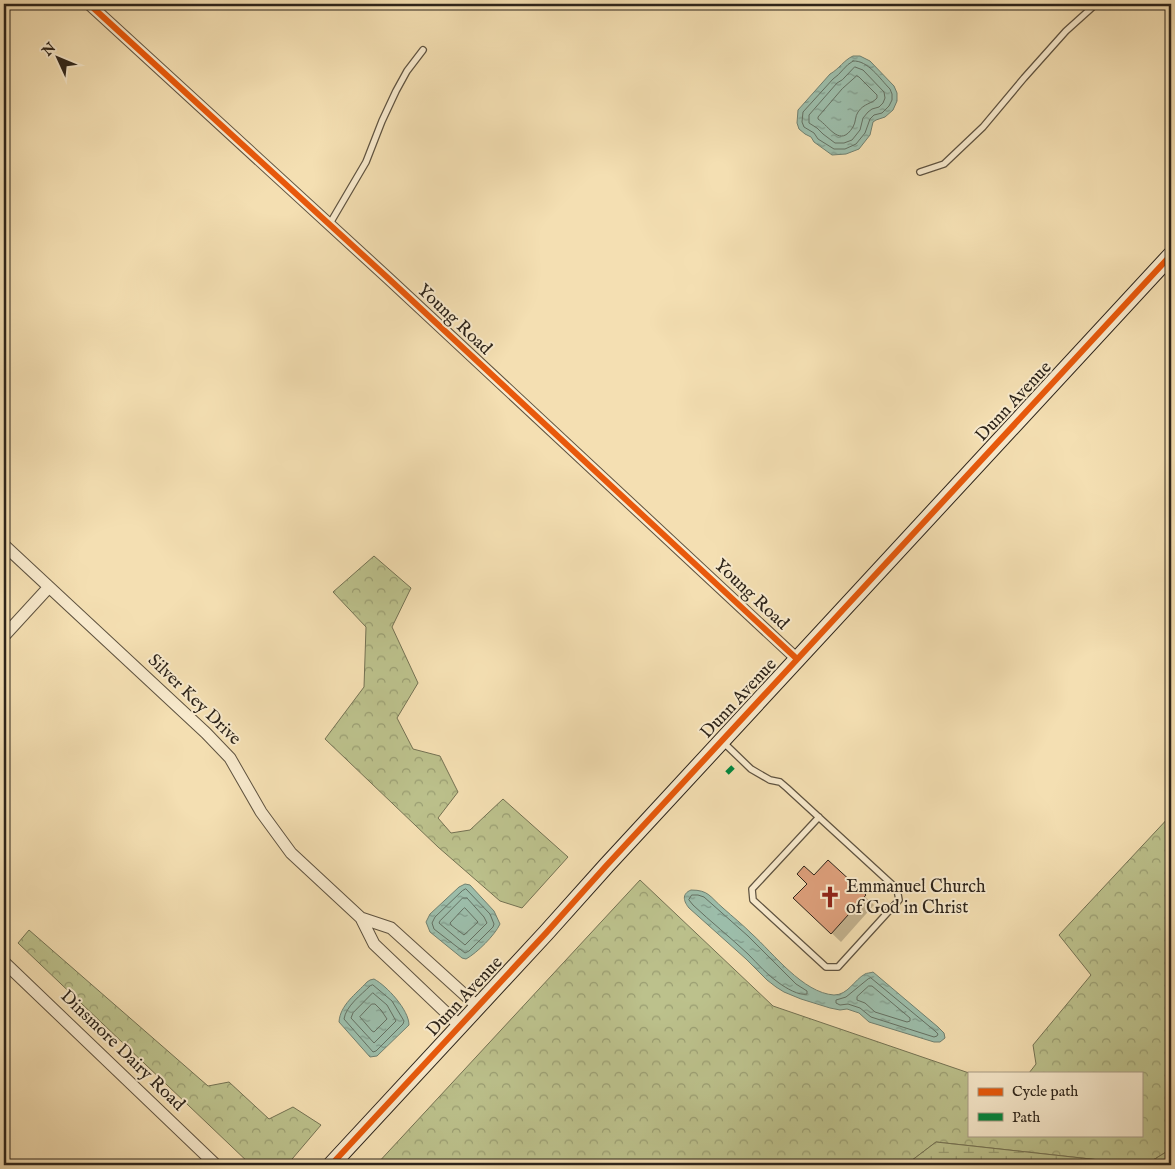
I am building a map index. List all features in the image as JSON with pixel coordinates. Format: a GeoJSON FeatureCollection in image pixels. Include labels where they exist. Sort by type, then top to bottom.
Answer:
{"type":"FeatureCollection","features":[{"type":"Feature","properties":{"kind":"main road","name":"Dunn Avenue"},"geometry":{"type":"LineString","coordinates":[[331,1165],[1171,255]]}},
{"type":"Feature","properties":{"kind":"street","name":"Young Road"},"geometry":{"type":"LineString","coordinates":[[89,4],[797,659]]}},
{"type":"Feature","properties":{"kind":"street","name":"Silver Key Drive"},"geometry":{"type":"LineString","coordinates":[[4,545],[206,733],[230,758],[261,812],[291,853],[361,918],[374,944],[459,1025]]}},
{"type":"Feature","properties":{"kind":"street"},"geometry":{"type":"LineString","coordinates":[[4,636],[48,587]]}},
{"type":"Feature","properties":{"kind":"street","name":"Silver Key Drive"},"geometry":{"type":"LineString","coordinates":[[361,918],[391,928],[477,1006]]}},
{"type":"Feature","properties":{"kind":"street","name":"Dinsmore Dairy Road"},"geometry":{"type":"LineString","coordinates":[[4,962],[216,1165]]}},
{"type":"Feature","properties":{"kind":"lane"},"geometry":{"type":"LineString","coordinates":[[920,172],[944,164],[983,127],[1066,31],[1096,4]]}},
{"type":"Feature","properties":{"kind":"lane"},"geometry":{"type":"LineString","coordinates":[[329,225],[366,162],[382,121],[400,84],[423,50]]}},
{"type":"Feature","properties":{"kind":"lane"},"geometry":{"type":"LineString","coordinates":[[721,741],[751,769],[765,777],[780,782],[819,817],[897,889],[899,900],[838,967],[826,967],[753,900],[752,890],[819,817]]}},
{"type":"Feature","properties":{"kind":"green space"},"geometry":{"type":"Polygon","coordinates":[[[374,556],[411,588],[392,627],[418,683],[397,718],[413,749],[440,756],[458,792],[438,818],[451,833],[470,830],[503,799],[568,857],[522,908],[500,901],[438,847],[325,739],[364,687],[366,627],[333,592],[374,556]]]}},
{"type":"Feature","properties":{"kind":"green space"},"geometry":{"type":"Polygon","coordinates":[[[1171,815],[1171,1149],[1145,1165],[936,1142],[911,1161],[909,1165],[376,1165],[640,880],[773,1006],[968,1073],[968,1136],[1142,1136],[1142,1072],[1030,1072],[1036,1064],[1033,1045],[1091,975],[1059,935],[1171,815]]]}},
{"type":"Feature","properties":{"kind":"green space"},"geometry":{"type":"Polygon","coordinates":[[[29,930],[208,1086],[229,1082],[269,1119],[293,1107],[321,1125],[287,1165],[251,1165],[18,943],[29,930]]]}},
{"type":"Feature","properties":{"kind":"green space"},"geometry":{"type":"Polygon","coordinates":[[[936,1142],[1145,1165],[909,1165],[911,1161],[936,1142]]]}},
{"type":"Feature","properties":{"kind":"green space"},"geometry":{"type":"Polygon","coordinates":[[[1171,1149],[1171,1165],[1145,1165],[1171,1149]]]}},
{"type":"Feature","properties":{"kind":"water"},"geometry":{"type":"Polygon","coordinates":[[[853,56],[860,56],[870,61],[894,86],[897,93],[897,101],[893,110],[885,117],[873,122],[870,135],[859,149],[846,154],[832,155],[799,129],[797,123],[798,110],[830,74],[853,56]]]}},
{"type":"Feature","properties":{"kind":"water"},"geometry":{"type":"Polygon","coordinates":[[[465,884],[470,885],[494,911],[500,924],[485,943],[466,959],[462,958],[430,932],[426,922],[430,914],[459,887],[465,884]]]}},
{"type":"Feature","properties":{"kind":"water"},"geometry":{"type":"Polygon","coordinates":[[[691,890],[702,891],[709,895],[789,971],[811,987],[822,993],[839,994],[847,990],[865,974],[873,972],[938,1027],[944,1033],[945,1038],[940,1042],[934,1042],[869,1022],[859,1013],[847,1009],[830,1008],[784,992],[767,980],[689,908],[684,898],[691,890]]]}},
{"type":"Feature","properties":{"kind":"water"},"geometry":{"type":"Polygon","coordinates":[[[374,979],[396,999],[405,1012],[409,1025],[377,1056],[370,1057],[339,1022],[342,1010],[349,1000],[367,982],[374,979]]]}},
{"type":"Feature","properties":{"kind":"building","name":"Emmanuel Church of God in Christ"},"geometry":{"type":"Polygon","coordinates":[[[828,860],[866,895],[831,934],[793,898],[807,884],[797,874],[804,866],[814,875],[828,860]]]}},
{"type":"Feature","properties":{"kind":"marked path"},"geometry":{"type":"LineString","coordinates":[[727,773],[733,767]]}},
{"type":"Feature","properties":{"kind":"cycle path"},"geometry":{"type":"LineString","coordinates":[[89,4],[389,279],[797,659]]}},
{"type":"Feature","properties":{"kind":"cycle path"},"geometry":{"type":"LineString","coordinates":[[331,1165],[1171,255]]}},
{"type":"Feature","properties":{"kind":"place","name":"Emmanuel Church of God in Christ"},"geometry":{"type":"Point","coordinates":[830,897]}}]}
